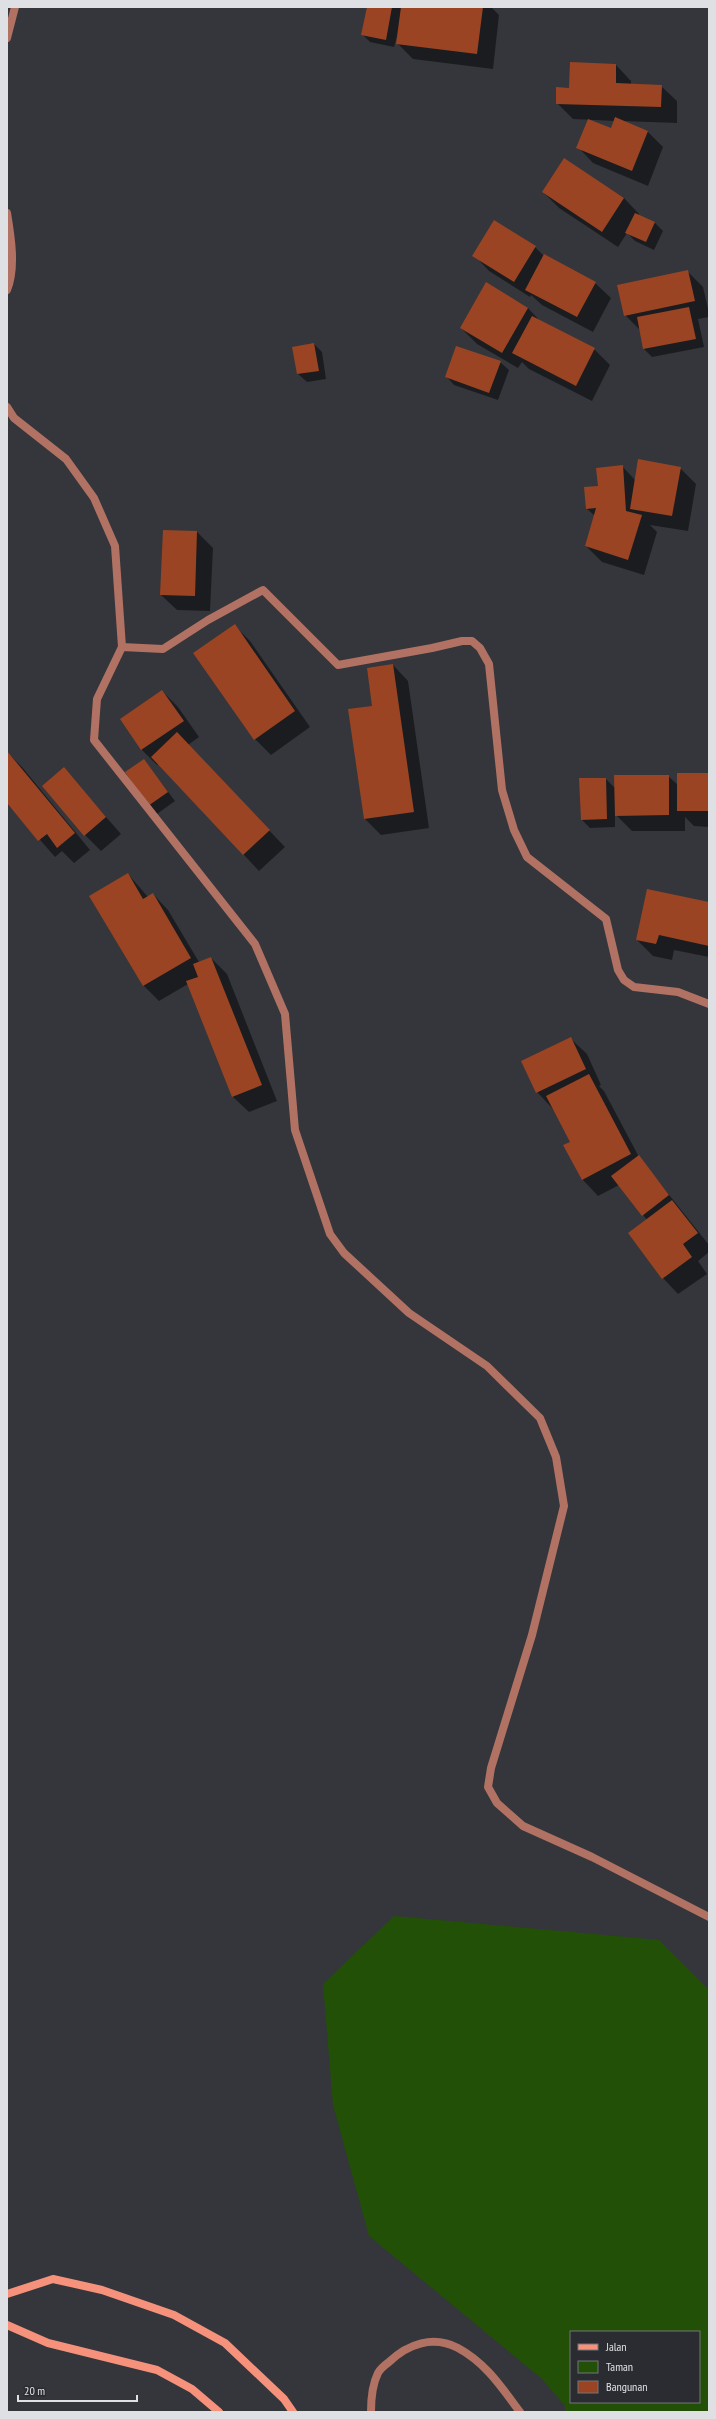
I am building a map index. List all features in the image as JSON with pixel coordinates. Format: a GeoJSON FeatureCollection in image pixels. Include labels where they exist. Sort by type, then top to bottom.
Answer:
{"type":"FeatureCollection","features":[{"type":"Feature","properties":{"kind":"main road"},"geometry":{"type":"LineString","coordinates":[[7,2294],[53,2279],[102,2290],[174,2315],[225,2343],[284,2399],[292,2412]]}},
{"type":"Feature","properties":{"kind":"main road"},"geometry":{"type":"LineString","coordinates":[[7,2325],[48,2343],[157,2370],[192,2389],[219,2412]]}},
{"type":"Feature","properties":{"kind":"street"},"geometry":{"type":"LineString","coordinates":[[7,38],[15,7]]}},
{"type":"Feature","properties":{"kind":"street"},"geometry":{"type":"LineString","coordinates":[[7,213],[10,234],[11,281],[7,290]]}},
{"type":"Feature","properties":{"kind":"street"},"geometry":{"type":"LineString","coordinates":[[7,407],[14,418],[66,459],[94,498],[115,546],[122,647],[97,699],[94,740],[255,944],[286,1014],[295,1130],[330,1234],[344,1253],[409,1313],[487,1366],[540,1418],[556,1457],[564,1506],[532,1635],[491,1768],[488,1786],[497,1803],[523,1826],[592,1857],[709,1917]]}},
{"type":"Feature","properties":{"kind":"street"},"geometry":{"type":"LineString","coordinates":[[122,647],[163,649],[208,620],[263,590],[338,665],[462,641],[472,641],[480,648],[489,664],[502,790],[514,830],[527,857],[606,919],[618,970],[624,980],[634,987],[678,992],[709,1004]]}},
{"type":"Feature","properties":{"kind":"street"},"geometry":{"type":"LineString","coordinates":[[371,2412],[371,2396],[378,2372],[401,2351],[415,2344],[436,2342],[458,2348],[488,2370],[520,2412]]}},
{"type":"Feature","properties":{"kind":"green space"},"geometry":{"type":"Polygon","coordinates":[[[394,1916],[659,1940],[709,1990],[709,2412],[565,2412],[565,2406],[542,2379],[369,2236],[333,2105],[323,1984],[394,1916]]]}},
{"type":"Feature","properties":{"kind":"building"},"geometry":{"type":"Polygon","coordinates":[[[367,7],[392,7],[386,40],[361,35],[367,7]]]}},
{"type":"Feature","properties":{"kind":"building"},"geometry":{"type":"Polygon","coordinates":[[[401,7],[483,7],[477,54],[396,44],[401,7]]]}},
{"type":"Feature","properties":{"kind":"building"},"geometry":{"type":"Polygon","coordinates":[[[570,62],[616,64],[616,83],[662,85],[661,107],[556,104],[556,87],[569,88],[570,62]]]}},
{"type":"Feature","properties":{"kind":"building"},"geometry":{"type":"Polygon","coordinates":[[[615,117],[648,131],[632,171],[576,148],[588,119],[611,128],[615,117]]]}},
{"type":"Feature","properties":{"kind":"building"},"geometry":{"type":"Polygon","coordinates":[[[564,158],[624,198],[602,232],[542,192],[564,158]]]}},
{"type":"Feature","properties":{"kind":"building"},"geometry":{"type":"Polygon","coordinates":[[[635,213],[655,222],[646,242],[625,233],[635,213]]]}},
{"type":"Feature","properties":{"kind":"building"},"geometry":{"type":"Polygon","coordinates":[[[494,220],[536,246],[514,282],[472,256],[494,220]]]}},
{"type":"Feature","properties":{"kind":"building"},"geometry":{"type":"Polygon","coordinates":[[[544,254],[596,282],[577,317],[525,290],[544,254]]]}},
{"type":"Feature","properties":{"kind":"building"},"geometry":{"type":"Polygon","coordinates":[[[688,270],[695,301],[624,316],[617,285],[688,270]]]}},
{"type":"Feature","properties":{"kind":"building"},"geometry":{"type":"Polygon","coordinates":[[[486,282],[528,308],[502,353],[460,328],[486,282]]]}},
{"type":"Feature","properties":{"kind":"building"},"geometry":{"type":"Polygon","coordinates":[[[689,307],[696,339],[643,349],[637,317],[689,307]]]}},
{"type":"Feature","properties":{"kind":"building"},"geometry":{"type":"Polygon","coordinates":[[[532,316],[595,348],[576,386],[512,353],[532,316]]]}},
{"type":"Feature","properties":{"kind":"building"},"geometry":{"type":"Polygon","coordinates":[[[314,343],[319,371],[297,374],[292,347],[314,343]]]}},
{"type":"Feature","properties":{"kind":"building"},"geometry":{"type":"Polygon","coordinates":[[[456,346],[501,361],[489,393],[445,377],[456,346]]]}},
{"type":"Feature","properties":{"kind":"building"},"geometry":{"type":"Polygon","coordinates":[[[638,459],[681,467],[672,516],[630,509],[638,459]]]}},
{"type":"Feature","properties":{"kind":"building"},"geometry":{"type":"Polygon","coordinates":[[[623,465],[626,511],[642,515],[628,560],[585,546],[596,508],[586,509],[584,487],[598,486],[596,468],[623,465]]]}},
{"type":"Feature","properties":{"kind":"building"},"geometry":{"type":"Polygon","coordinates":[[[163,530],[197,531],[195,596],[160,595],[163,530]]]}},
{"type":"Feature","properties":{"kind":"building"},"geometry":{"type":"Polygon","coordinates":[[[235,624],[295,711],[254,740],[193,653],[235,624]]]}},
{"type":"Feature","properties":{"kind":"building"},"geometry":{"type":"Polygon","coordinates":[[[393,664],[414,812],[364,819],[348,709],[372,706],[367,668],[393,664]]]}},
{"type":"Feature","properties":{"kind":"building"},"geometry":{"type":"Polygon","coordinates":[[[162,690],[184,721],[141,750],[120,719],[162,690]]]}},
{"type":"Feature","properties":{"kind":"building"},"geometry":{"type":"Polygon","coordinates":[[[177,732],[270,830],[243,855],[151,757],[177,732]]]}},
{"type":"Feature","properties":{"kind":"building"},"geometry":{"type":"Polygon","coordinates":[[[7,751],[75,833],[57,848],[47,834],[38,841],[7,803],[7,751]]]}},
{"type":"Feature","properties":{"kind":"building"},"geometry":{"type":"Polygon","coordinates":[[[144,759],[168,792],[148,806],[125,772],[144,759]]]}},
{"type":"Feature","properties":{"kind":"building"},"geometry":{"type":"Polygon","coordinates":[[[64,767],[106,817],[84,836],[42,786],[64,767]]]}},
{"type":"Feature","properties":{"kind":"building"},"geometry":{"type":"Polygon","coordinates":[[[677,773],[709,773],[709,811],[677,811],[677,773]]]}},
{"type":"Feature","properties":{"kind":"building"},"geometry":{"type":"Polygon","coordinates":[[[614,775],[669,775],[669,815],[615,816],[614,775]]]}},
{"type":"Feature","properties":{"kind":"building"},"geometry":{"type":"Polygon","coordinates":[[[579,778],[606,778],[607,819],[581,820],[579,778]]]}},
{"type":"Feature","properties":{"kind":"building"},"geometry":{"type":"Polygon","coordinates":[[[128,873],[143,899],[153,893],[191,958],[143,986],[89,896],[128,873]]]}},
{"type":"Feature","properties":{"kind":"building"},"geometry":{"type":"Polygon","coordinates":[[[647,889],[709,902],[709,946],[659,935],[656,944],[636,940],[647,889]]]}},
{"type":"Feature","properties":{"kind":"building"},"geometry":{"type":"Polygon","coordinates":[[[211,957],[262,1085],[232,1097],[186,981],[198,977],[193,964],[211,957]]]}},
{"type":"Feature","properties":{"kind":"building"},"geometry":{"type":"Polygon","coordinates":[[[571,1037],[586,1069],[536,1093],[521,1061],[571,1037]]]}},
{"type":"Feature","properties":{"kind":"building"},"geometry":{"type":"Polygon","coordinates":[[[589,1074],[631,1154],[582,1180],[563,1145],[570,1142],[546,1096],[589,1074]]]}},
{"type":"Feature","properties":{"kind":"building"},"geometry":{"type":"Polygon","coordinates":[[[639,1155],[669,1195],[642,1216],[611,1176],[639,1155]]]}},
{"type":"Feature","properties":{"kind":"building"},"geometry":{"type":"Polygon","coordinates":[[[672,1200],[698,1233],[683,1244],[692,1257],[662,1279],[628,1233],[672,1200]]]}}]}
